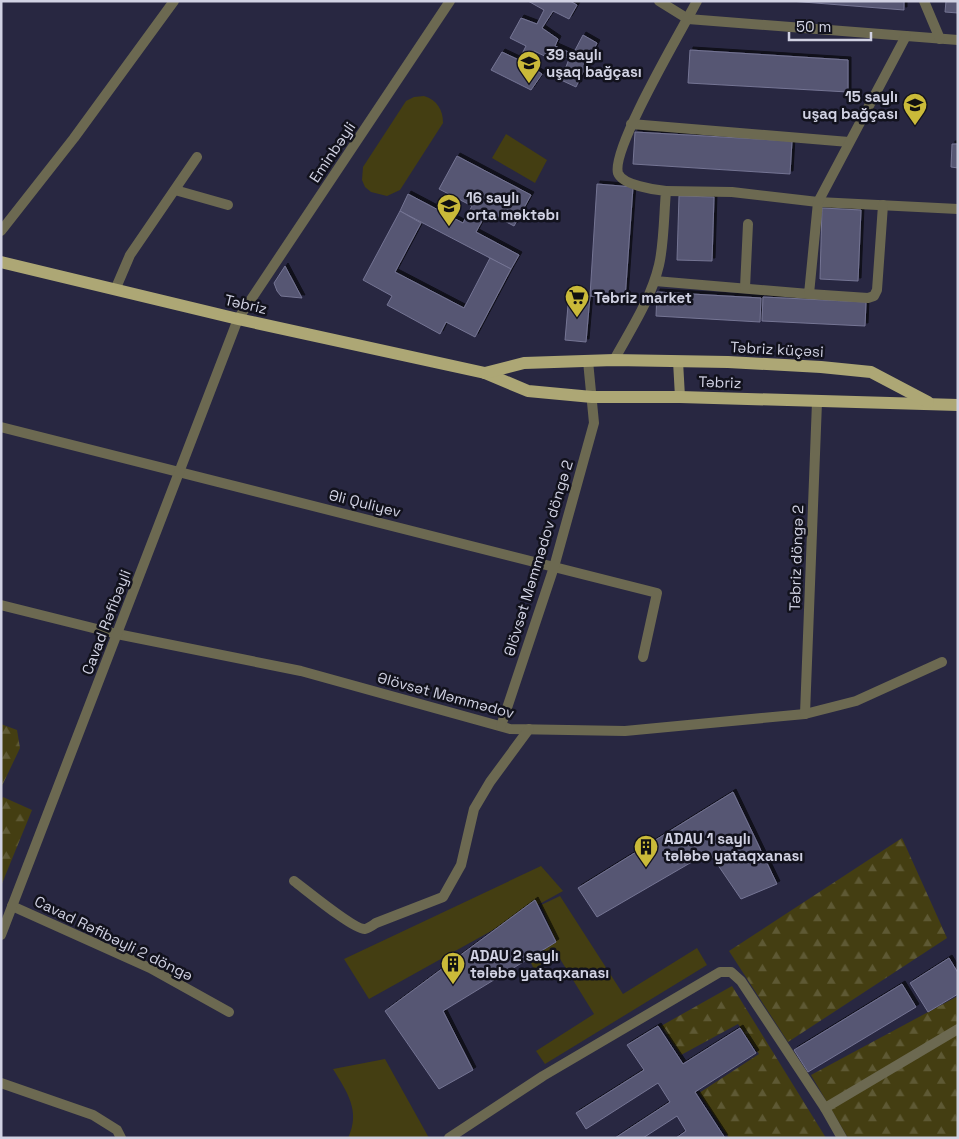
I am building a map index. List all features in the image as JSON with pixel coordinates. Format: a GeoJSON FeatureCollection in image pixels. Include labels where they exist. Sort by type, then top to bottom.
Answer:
{"type":"FeatureCollection","features":[{"type":"Feature","properties":{"kind":"main road","name":"Təbriz"},"geometry":{"type":"LineString","coordinates":[[1,262],[238,319],[485,373],[528,391],[592,397],[680,397],[958,405]]}},
{"type":"Feature","properties":{"kind":"main road","name":"Təbriz"},"geometry":{"type":"LineString","coordinates":[[485,373],[524,363],[614,360]]}},
{"type":"Feature","properties":{"kind":"main road","name":"Təbriz küçəsi"},"geometry":{"type":"LineString","coordinates":[[614,360],[737,362],[871,372],[930,404]]}},
{"type":"Feature","properties":{"kind":"main road"},"geometry":{"type":"LineString","coordinates":[[678,361],[680,397]]}},
{"type":"Feature","properties":{"kind":"street"},"geometry":{"type":"LineString","coordinates":[[1,231],[74,138],[174,1]]}},
{"type":"Feature","properties":{"kind":"street","name":"Eminbəyli"},"geometry":{"type":"LineString","coordinates":[[238,319],[450,1]]}},
{"type":"Feature","properties":{"kind":"street"},"geometry":{"type":"LineString","coordinates":[[659,1],[688,19],[958,40]]}},
{"type":"Feature","properties":{"kind":"street"},"geometry":{"type":"LineString","coordinates":[[697,1],[631,124],[618,162],[620,176],[650,190],[732,192],[818,202],[958,209]]}},
{"type":"Feature","properties":{"kind":"street"},"geometry":{"type":"LineString","coordinates":[[924,1],[940,39]]}},
{"type":"Feature","properties":{"kind":"street"},"geometry":{"type":"LineString","coordinates":[[809,294],[818,202],[906,36]]}},
{"type":"Feature","properties":{"kind":"street"},"geometry":{"type":"LineString","coordinates":[[631,124],[849,142]]}},
{"type":"Feature","properties":{"kind":"street"},"geometry":{"type":"LineString","coordinates":[[115,290],[130,255],[197,156]]}},
{"type":"Feature","properties":{"kind":"street"},"geometry":{"type":"LineString","coordinates":[[175,190],[228,206]]}},
{"type":"Feature","properties":{"kind":"street"},"geometry":{"type":"LineString","coordinates":[[614,360],[646,303],[660,263],[666,191]]}},
{"type":"Feature","properties":{"kind":"street"},"geometry":{"type":"LineString","coordinates":[[654,281],[868,298],[874,296],[877,290],[883,205]]}},
{"type":"Feature","properties":{"kind":"street"},"geometry":{"type":"LineString","coordinates":[[745,288],[748,224]]}},
{"type":"Feature","properties":{"kind":"street","name":"Cavad Rəfibəyli"},"geometry":{"type":"LineString","coordinates":[[1,935],[238,319]]}},
{"type":"Feature","properties":{"kind":"street","name":"Əlövsət Məmmədov döngə 2"},"geometry":{"type":"LineString","coordinates":[[501,726],[554,567],[594,423],[588,361]]}},
{"type":"Feature","properties":{"kind":"street","name":"Təbriz döngə 2"},"geometry":{"type":"LineString","coordinates":[[805,714],[818,402]]}},
{"type":"Feature","properties":{"kind":"street","name":"Əli Quliyev"},"geometry":{"type":"LineString","coordinates":[[1,427],[657,593],[643,657]]}},
{"type":"Feature","properties":{"kind":"street","name":"Əlövsət Məmmədov"},"geometry":{"type":"LineString","coordinates":[[1,605],[117,634],[301,671],[510,729],[625,731],[805,714],[856,701],[942,662]]}},
{"type":"Feature","properties":{"kind":"street"},"geometry":{"type":"LineString","coordinates":[[294,881],[349,922],[367,929],[376,923],[444,897],[461,865],[474,809],[490,782],[529,729]]}},
{"type":"Feature","properties":{"kind":"street","name":"Cavad Rəfibəyli 2 döngə"},"geometry":{"type":"LineString","coordinates":[[12,906],[150,968],[229,1012]]}},
{"type":"Feature","properties":{"kind":"street"},"geometry":{"type":"LineString","coordinates":[[449,1138],[543,1076],[720,972],[731,972],[741,982],[825,1108],[842,1138]]}},
{"type":"Feature","properties":{"kind":"street"},"geometry":{"type":"LineString","coordinates":[[825,1108],[958,1029]]}},
{"type":"Feature","properties":{"kind":"street"},"geometry":{"type":"LineString","coordinates":[[1,1083],[93,1116],[119,1134]]}},
{"type":"Feature","properties":{"kind":"green space"},"geometry":{"type":"Polygon","coordinates":[[[424,96],[436,103],[442,114],[443,123],[400,190],[387,196],[371,192],[365,187],[362,180],[363,167],[406,101],[414,97],[424,96]]]}},
{"type":"Feature","properties":{"kind":"green space"},"geometry":{"type":"Polygon","coordinates":[[[506,134],[547,160],[535,183],[492,158],[506,134]]]}},
{"type":"Feature","properties":{"kind":"green space"},"geometry":{"type":"Polygon","coordinates":[[[1,724],[17,730],[20,748],[1,788],[1,724]]]}},
{"type":"Feature","properties":{"kind":"green space"},"geometry":{"type":"Polygon","coordinates":[[[3,797],[32,810],[1,886],[1,801],[3,797]]]}},
{"type":"Feature","properties":{"kind":"green space"},"geometry":{"type":"Polygon","coordinates":[[[902,838],[947,938],[788,1042],[729,951],[902,838]]]}},
{"type":"Feature","properties":{"kind":"green space"},"geometry":{"type":"Polygon","coordinates":[[[541,866],[563,891],[369,999],[344,959],[541,866]]]}},
{"type":"Feature","properties":{"kind":"green space"},"geometry":{"type":"Polygon","coordinates":[[[560,896],[623,994],[697,948],[707,965],[545,1064],[536,1051],[594,1014],[557,954],[534,969],[529,959],[556,942],[541,905],[560,896]]]}},
{"type":"Feature","properties":{"kind":"green space"},"geometry":{"type":"Polygon","coordinates":[[[732,986],[826,1138],[729,1138],[699,1093],[759,1054],[738,1024],[681,1055],[661,1026],[732,986]]]}},
{"type":"Feature","properties":{"kind":"green space"},"geometry":{"type":"Polygon","coordinates":[[[958,996],[958,1138],[848,1138],[811,1075],[958,996]]]}},
{"type":"Feature","properties":{"kind":"green space"},"geometry":{"type":"Polygon","coordinates":[[[385,1059],[429,1138],[348,1138],[352,1128],[353,1110],[351,1102],[333,1069],[385,1059]]]}},
{"type":"Feature","properties":{"kind":"building"},"geometry":{"type":"Polygon","coordinates":[[[528,1],[570,1],[577,5],[569,19],[553,11],[542,28],[558,39],[555,46],[573,54],[583,35],[597,43],[576,87],[561,80],[569,59],[554,51],[551,59],[534,51],[527,64],[542,74],[531,90],[491,70],[502,52],[519,60],[526,46],[510,38],[521,18],[537,24],[544,10],[528,1]]]}},
{"type":"Feature","properties":{"kind":"building"},"geometry":{"type":"Polygon","coordinates":[[[790,1],[904,1],[904,10],[790,1]]]}},
{"type":"Feature","properties":{"kind":"building"},"geometry":{"type":"Polygon","coordinates":[[[946,1],[958,1],[958,13],[945,12],[946,1]]]}},
{"type":"Feature","properties":{"kind":"building"},"geometry":{"type":"Polygon","coordinates":[[[690,50],[848,60],[848,92],[688,83],[690,50]]]}},
{"type":"Feature","properties":{"kind":"building"},"geometry":{"type":"Polygon","coordinates":[[[635,132],[792,141],[790,174],[633,164],[635,132]]]}},
{"type":"Feature","properties":{"kind":"building"},"geometry":{"type":"Polygon","coordinates":[[[952,144],[958,144],[958,168],[951,167],[952,144]]]}},
{"type":"Feature","properties":{"kind":"building"},"geometry":{"type":"Polygon","coordinates":[[[457,156],[531,195],[514,226],[487,212],[476,232],[519,255],[511,269],[400,211],[408,194],[463,223],[472,206],[439,189],[457,156]]]}},
{"type":"Feature","properties":{"kind":"building"},"geometry":{"type":"Polygon","coordinates":[[[597,184],[633,187],[625,299],[590,296],[597,184]]]}},
{"type":"Feature","properties":{"kind":"building"},"geometry":{"type":"Polygon","coordinates":[[[679,196],[714,197],[712,261],[677,260],[679,196]]]}},
{"type":"Feature","properties":{"kind":"building"},"geometry":{"type":"Polygon","coordinates":[[[822,208],[861,210],[858,281],[820,279],[822,208]]]}},
{"type":"Feature","properties":{"kind":"building"},"geometry":{"type":"Polygon","coordinates":[[[400,211],[421,223],[395,272],[464,308],[490,258],[511,269],[475,337],[446,322],[440,334],[387,305],[392,296],[363,280],[400,211]]]}},
{"type":"Feature","properties":{"kind":"building"},"geometry":{"type":"Polygon","coordinates":[[[285,266],[302,298],[281,296],[277,291],[274,283],[285,266]]]}},
{"type":"Feature","properties":{"kind":"building"},"geometry":{"type":"Polygon","coordinates":[[[657,292],[761,298],[760,322],[656,316],[657,292]]]}},
{"type":"Feature","properties":{"kind":"building","name":"Təbriz market"},"geometry":{"type":"Polygon","coordinates":[[[569,294],[590,296],[586,342],[565,340],[569,294]]]}},
{"type":"Feature","properties":{"kind":"building"},"geometry":{"type":"Polygon","coordinates":[[[763,297],[866,302],[865,326],[762,321],[763,297]]]}},
{"type":"Feature","properties":{"kind":"building","name":"ADAU 1 saylı tələbə yataqxanası"},"geometry":{"type":"Polygon","coordinates":[[[733,792],[777,884],[741,899],[709,852],[597,917],[578,888],[733,792]]]}},
{"type":"Feature","properties":{"kind":"building","name":"ADAU 2 saylı tələbə yataqxanası"},"geometry":{"type":"Polygon","coordinates":[[[535,900],[556,942],[443,1011],[473,1070],[439,1089],[385,1011],[535,900]]]}},
{"type":"Feature","properties":{"kind":"building"},"geometry":{"type":"Polygon","coordinates":[[[949,958],[958,973],[958,994],[928,1012],[910,983],[949,958]]]}},
{"type":"Feature","properties":{"kind":"building"},"geometry":{"type":"Polygon","coordinates":[[[902,984],[916,1007],[808,1072],[794,1050],[902,984]]]}},
{"type":"Feature","properties":{"kind":"building"},"geometry":{"type":"Polygon","coordinates":[[[658,1026],[683,1064],[740,1028],[756,1053],[695,1092],[725,1138],[676,1138],[686,1131],[677,1116],[643,1138],[615,1138],[670,1102],[658,1083],[586,1129],[576,1113],[644,1070],[627,1045],[658,1026]]]}},
{"type":"Feature","properties":{"kind":"place","name":"39 saylı uşaq bağçası"},"geometry":{"type":"Point","coordinates":[529,84]}},
{"type":"Feature","properties":{"kind":"place","name":"15 saylı uşaq bağçası"},"geometry":{"type":"Point","coordinates":[915,126]}},
{"type":"Feature","properties":{"kind":"place","name":"16 saylı orta məktəbı"},"geometry":{"type":"Point","coordinates":[449,227]}},
{"type":"Feature","properties":{"kind":"place","name":"Təbriz market"},"geometry":{"type":"Point","coordinates":[577,318]}},
{"type":"Feature","properties":{"kind":"place","name":"ADAU 1 saylı tələbə yataqxanası"},"geometry":{"type":"Point","coordinates":[646,868]}},
{"type":"Feature","properties":{"kind":"place","name":"ADAU 2 saylı tələbə yataqxanası"},"geometry":{"type":"Point","coordinates":[453,985]}}]}
